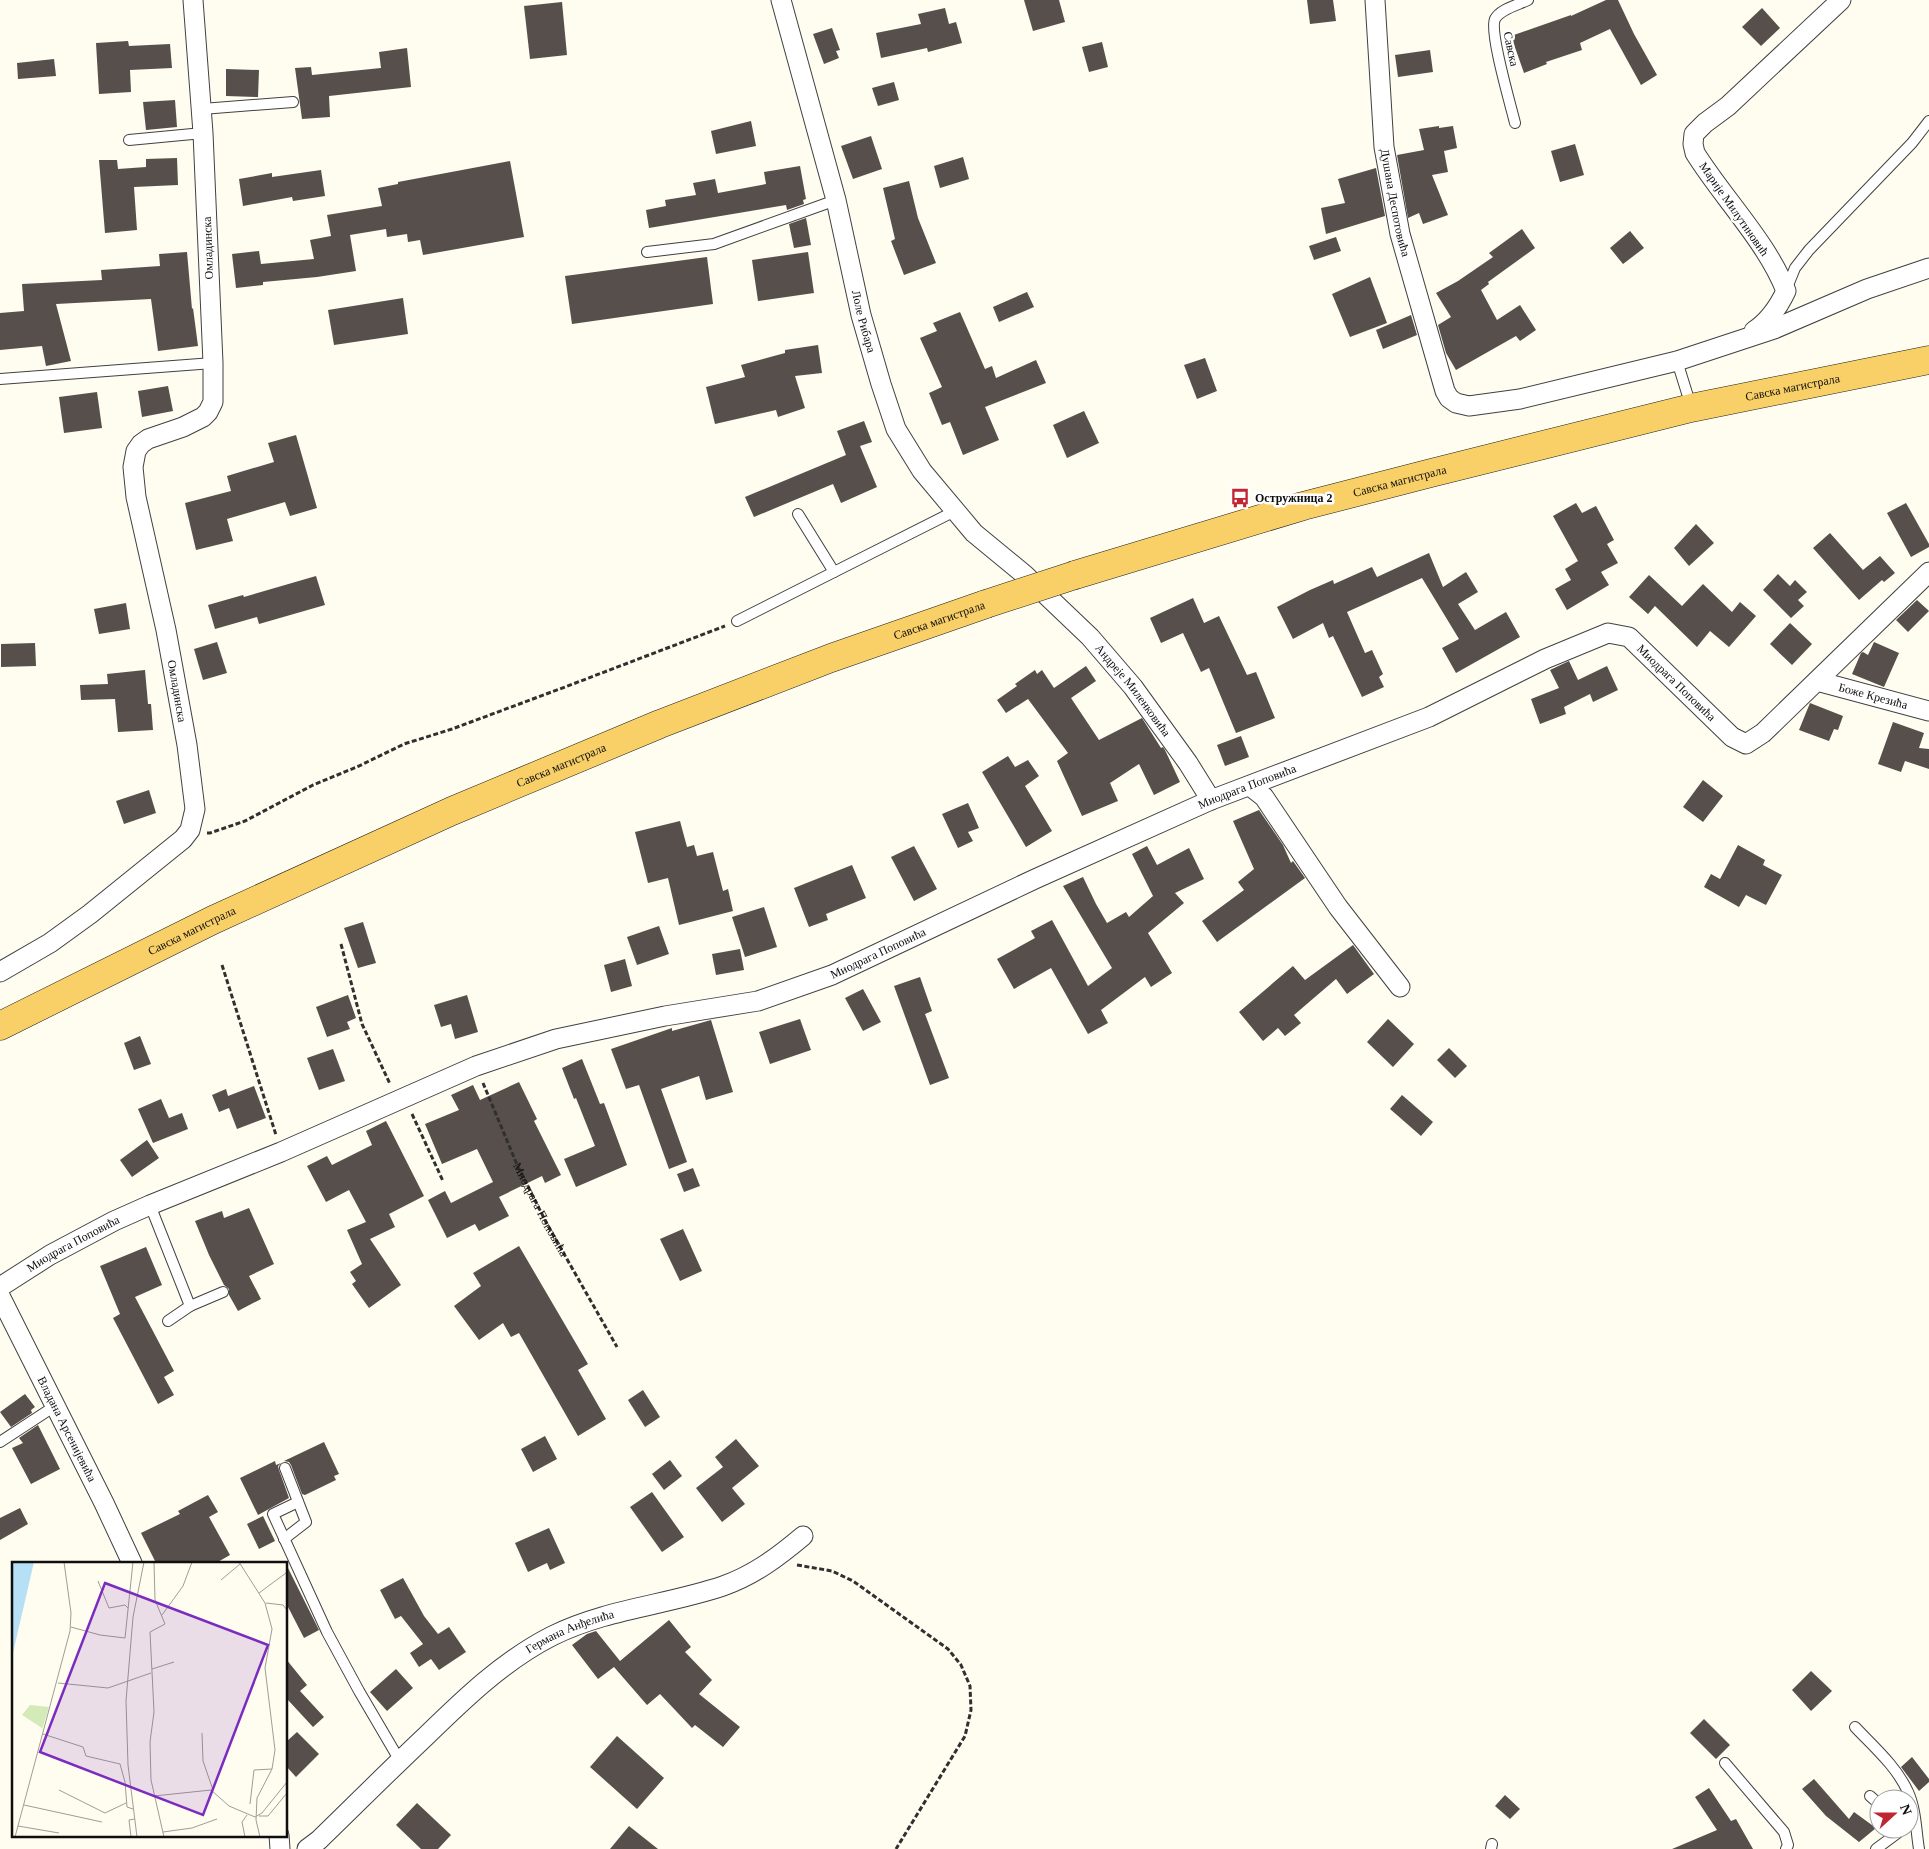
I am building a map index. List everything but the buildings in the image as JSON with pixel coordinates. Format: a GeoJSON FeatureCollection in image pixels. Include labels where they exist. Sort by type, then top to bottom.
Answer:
{"type":"FeatureCollection","features":[{"type":"Feature","properties":{"kind":"main road","name":"Савска магистрала"},"geometry":{"type":"LineString","coordinates":[[0,1026],[212,920],[452,811],[678,717],[831,658],[986,604],[1303,506],[1692,408],[1929,360]]}},
{"type":"Feature","properties":{"kind":"street","name":"Омладинска"},"geometry":{"type":"LineString","coordinates":[[190,830],[195,809],[187,744],[166,630],[136,497],[133,467],[136,451],[148,439],[196,421],[208,412],[212,402],[213,362],[202,109],[194,0]]}},
{"type":"Feature","properties":{"kind":"street","name":"Лоле Рибара"},"geometry":{"type":"LineString","coordinates":[[781,0],[836,200],[861,315],[880,384],[896,429],[913,458],[954,511],[974,533],[1042,591]]}},
{"type":"Feature","properties":{"kind":"street","name":"Душана Деспотовића"},"geometry":{"type":"LineString","coordinates":[[1375,0],[1384,147],[1400,234],[1444,391],[1449,398],[1456,403],[1469,406],[1520,399],[1677,362]]}},
{"type":"Feature","properties":{"kind":"street","name":"Марије Милутиновић"},"geometry":{"type":"LineString","coordinates":[[1786,290],[1766,254],[1701,162],[1692,144],[1694,134],[1705,123],[1728,106],[1840,0]]}},
{"type":"Feature","properties":{"kind":"street"},"geometry":{"type":"LineString","coordinates":[[1677,362],[1774,329],[1868,289],[1929,268]]}},
{"type":"Feature","properties":{"kind":"street"},"geometry":{"type":"LineString","coordinates":[[1740,340],[1765,324],[1780,303],[1786,290]]}},
{"type":"Feature","properties":{"kind":"street","name":"Миодрага Поповића"},"geometry":{"type":"LineString","coordinates":[[0,1287],[50,1255],[150,1204],[281,1152],[476,1066],[582,1032],[758,1001],[832,975],[1035,879],[1211,800],[1428,717],[1545,659],[1608,634],[1629,637],[1732,737],[1746,744],[1763,733],[1929,572]]}},
{"type":"Feature","properties":{"kind":"street","name":"Андреје Миленковића"},"geometry":{"type":"LineString","coordinates":[[1042,591],[1090,637],[1133,687],[1183,755],[1211,800]]}},
{"type":"Feature","properties":{"kind":"street","name":"Боже Крезића"},"geometry":{"type":"LineString","coordinates":[[1817,681],[1929,711]]}},
{"type":"Feature","properties":{"kind":"street"},"geometry":{"type":"LineString","coordinates":[[1250,786],[1264,797],[1338,906],[1400,987]]}},
{"type":"Feature","properties":{"kind":"street"},"geometry":{"type":"LineString","coordinates":[[0,972],[50,943],[90,914],[183,839],[190,830]]}},
{"type":"Feature","properties":{"kind":"street","name":"Владана Арсенијевића"},"geometry":{"type":"LineString","coordinates":[[0,1296],[132,1562]]}},
{"type":"Feature","properties":{"kind":"street","name":"Германа Анђелића"},"geometry":{"type":"LineString","coordinates":[[307,1849],[319,1840],[479,1685],[530,1648],[553,1635],[598,1618],[723,1586],[772,1562],[803,1536]]}},
{"type":"Feature","properties":{"kind":"street"},"geometry":{"type":"LineString","coordinates":[[279,1836],[280,1849]]}},
{"type":"Feature","properties":{"kind":"lane","name":"Савска"},"geometry":{"type":"LineString","coordinates":[[1515,123],[1493,25],[1501,12],[1528,0]]}},
{"type":"Feature","properties":{"kind":"lane"},"geometry":{"type":"LineString","coordinates":[[202,109],[293,102]]}},
{"type":"Feature","properties":{"kind":"lane"},"geometry":{"type":"LineString","coordinates":[[1786,290],[1795,268],[1809,250],[1912,143],[1929,120]]}},
{"type":"Feature","properties":{"kind":"lane"},"geometry":{"type":"LineString","coordinates":[[129,140],[203,133]]}},
{"type":"Feature","properties":{"kind":"lane"},"geometry":{"type":"LineString","coordinates":[[647,252],[714,244],[836,200]]}},
{"type":"Feature","properties":{"kind":"lane"},"geometry":{"type":"LineString","coordinates":[[0,378],[213,362]]}},
{"type":"Feature","properties":{"kind":"lane"},"geometry":{"type":"LineString","coordinates":[[1677,362],[1692,408]]}},
{"type":"Feature","properties":{"kind":"lane"},"geometry":{"type":"LineString","coordinates":[[737,622],[954,511]]}},
{"type":"Feature","properties":{"kind":"lane"},"geometry":{"type":"LineString","coordinates":[[798,514],[834,572]]}},
{"type":"Feature","properties":{"kind":"lane"},"geometry":{"type":"LineString","coordinates":[[150,1204],[190,1306]]}},
{"type":"Feature","properties":{"kind":"lane"},"geometry":{"type":"LineString","coordinates":[[168,1321],[190,1306],[223,1292]]}},
{"type":"Feature","properties":{"kind":"lane"},"geometry":{"type":"LineString","coordinates":[[0,1442],[55,1406]]}},
{"type":"Feature","properties":{"kind":"lane"},"geometry":{"type":"LineString","coordinates":[[284,1539],[306,1522],[285,1468]]}},
{"type":"Feature","properties":{"kind":"lane"},"geometry":{"type":"LineString","coordinates":[[298,1502],[273,1514],[327,1632],[400,1761]]}},
{"type":"Feature","properties":{"kind":"lane"},"geometry":{"type":"LineString","coordinates":[[1855,1727],[1886,1760],[1908,1792],[1912,1804],[1919,1849]]}},
{"type":"Feature","properties":{"kind":"lane"},"geometry":{"type":"LineString","coordinates":[[1725,1763],[1784,1832],[1788,1846],[1786,1849]]}},
{"type":"Feature","properties":{"kind":"lane"},"geometry":{"type":"LineString","coordinates":[[1876,1849],[1889,1839]]}},
{"type":"Feature","properties":{"kind":"path"},"geometry":{"type":"LineString","coordinates":[[190,830],[210,833],[245,821],[314,785],[404,744],[452,729],[737,622]]}},
{"type":"Feature","properties":{"kind":"path"},"geometry":{"type":"LineString","coordinates":[[341,944],[362,1024],[443,1181]]}},
{"type":"Feature","properties":{"kind":"path"},"geometry":{"type":"LineString","coordinates":[[222,965],[281,1152]]}},
{"type":"Feature","properties":{"kind":"path","name":"Миодрага Поповића"},"geometry":{"type":"LineString","coordinates":[[476,1066],[518,1167],[547,1224],[617,1347]]}},
{"type":"Feature","properties":{"kind":"path"},"geometry":{"type":"LineString","coordinates":[[772,1562],[832,1571],[853,1581],[948,1649],[961,1665],[970,1686],[971,1710],[965,1736],[896,1849]]}},
{"type":"Feature","properties":{"kind":"place","name":"Остружница 2"},"geometry":{"type":"Point","coordinates":[1240,498]}}]}
